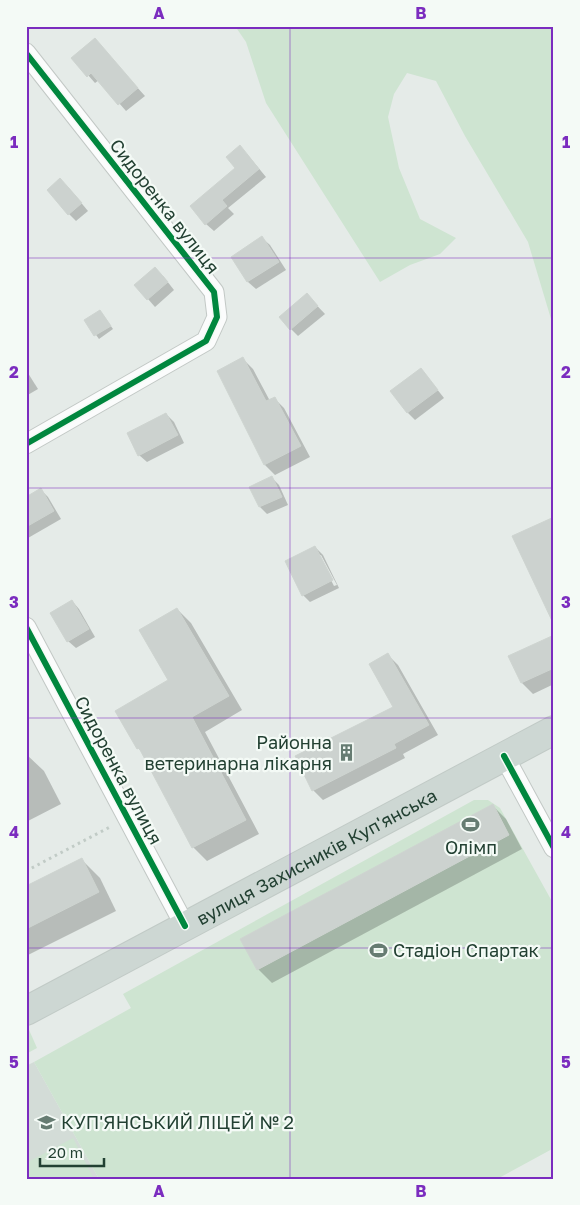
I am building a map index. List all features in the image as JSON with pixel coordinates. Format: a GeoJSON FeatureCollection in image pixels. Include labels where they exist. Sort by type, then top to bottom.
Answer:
{"type":"FeatureCollection","features":[{"type":"Feature","properties":{"kind":"main road","name":"вулиця Захисників Куп'янська"},"geometry":{"type":"LineString","coordinates":[[26,1011],[554,730]]}},
{"type":"Feature","properties":{"kind":"street","name":"Сидоренка вулиця"},"geometry":{"type":"LineString","coordinates":[[26,53],[214,292],[217,317],[206,341],[26,444]]}},
{"type":"Feature","properties":{"kind":"street","name":"Сидоренка вулиця"},"geometry":{"type":"LineString","coordinates":[[26,627],[185,926]]}},
{"type":"Feature","properties":{"kind":"street"},"geometry":{"type":"LineString","coordinates":[[504,756],[554,848]]}},
{"type":"Feature","properties":{"kind":"path"},"geometry":{"type":"LineString","coordinates":[[26,871],[128,818]]}},
{"type":"Feature","properties":{"kind":"shaded area","name":"КУП'ЯНСЬКИЙ ЛІЦЕЙ № 2"},"geometry":{"type":"Polygon","coordinates":[[[34,1062],[99,1179],[26,1179],[26,1066],[34,1062]]]}},
{"type":"Feature","properties":{"kind":"green space"},"geometry":{"type":"Polygon","coordinates":[[[235,26],[554,26],[554,329],[528,242],[465,136],[436,81],[407,73],[394,94],[388,117],[399,168],[420,219],[456,238],[440,254],[410,265],[380,282],[266,103],[246,42],[235,26]]]}},
{"type":"Feature","properties":{"kind":"green space","name":"Стадіон Спартак"},"geometry":{"type":"Polygon","coordinates":[[[474,800],[488,800],[500,808],[554,905],[554,1148],[497,1179],[99,1179],[34,1062],[131,1008],[123,994],[474,800]]]}},
{"type":"Feature","properties":{"kind":"green space"},"geometry":{"type":"Polygon","coordinates":[[[26,1023],[37,1048],[26,1054],[26,1023]]]}},
{"type":"Feature","properties":{"kind":"green space"},"geometry":{"type":"Polygon","coordinates":[[[73,1138],[94,1179],[26,1179],[26,1163],[73,1138]]]}},
{"type":"Feature","properties":{"kind":"building"},"geometry":{"type":"Polygon","coordinates":[[[95,38],[138,88],[118,105],[91,73],[87,77],[71,58],[95,38]]]}},
{"type":"Feature","properties":{"kind":"building"},"geometry":{"type":"Polygon","coordinates":[[[240,145],[259,169],[222,200],[227,206],[205,225],[190,206],[235,168],[226,157],[240,145]]]}},
{"type":"Feature","properties":{"kind":"building"},"geometry":{"type":"Polygon","coordinates":[[[60,178],[82,203],[68,215],[47,190],[60,178]]]}},
{"type":"Feature","properties":{"kind":"building"},"geometry":{"type":"Polygon","coordinates":[[[262,236],[279,262],[247,282],[231,257],[262,236]]]}},
{"type":"Feature","properties":{"kind":"building"},"geometry":{"type":"Polygon","coordinates":[[[155,267],[168,282],[147,300],[134,285],[155,267]]]}},
{"type":"Feature","properties":{"kind":"building"},"geometry":{"type":"Polygon","coordinates":[[[307,293],[318,306],[290,330],[279,317],[307,293]]]}},
{"type":"Feature","properties":{"kind":"building"},"geometry":{"type":"Polygon","coordinates":[[[100,310],[111,326],[94,336],[84,320],[100,310]]]}},
{"type":"Feature","properties":{"kind":"building"},"geometry":{"type":"Polygon","coordinates":[[[243,357],[266,401],[275,397],[301,446],[264,465],[217,371],[243,357]]]}},
{"type":"Feature","properties":{"kind":"building"},"geometry":{"type":"Polygon","coordinates":[[[421,368],[438,390],[407,413],[390,391],[421,368]]]}},
{"type":"Feature","properties":{"kind":"building"},"geometry":{"type":"Polygon","coordinates":[[[166,413],[178,435],[138,456],[127,433],[166,413]]]}},
{"type":"Feature","properties":{"kind":"building"},"geometry":{"type":"Polygon","coordinates":[[[272,476],[282,497],[259,507],[249,487],[272,476]]]}},
{"type":"Feature","properties":{"kind":"building"},"geometry":{"type":"Polygon","coordinates":[[[41,488],[54,511],[26,527],[26,497],[41,488]]]}},
{"type":"Feature","properties":{"kind":"building"},"geometry":{"type":"Polygon","coordinates":[[[554,517],[554,625],[512,536],[554,517]]]}},
{"type":"Feature","properties":{"kind":"building"},"geometry":{"type":"Polygon","coordinates":[[[315,546],[333,580],[302,596],[285,561],[315,546]]]}},
{"type":"Feature","properties":{"kind":"building"},"geometry":{"type":"Polygon","coordinates":[[[72,600],[89,629],[67,642],[50,613],[72,600]]]}},
{"type":"Feature","properties":{"kind":"building"},"geometry":{"type":"Polygon","coordinates":[[[177,608],[229,696],[192,717],[246,820],[192,848],[139,748],[137,749],[115,711],[168,680],[139,630],[177,608]]]}},
{"type":"Feature","properties":{"kind":"building"},"geometry":{"type":"Polygon","coordinates":[[[554,635],[554,668],[521,683],[508,656],[554,635]]]}},
{"type":"Feature","properties":{"kind":"building","name":"Районна ветеринарна лікарня"},"geometry":{"type":"Polygon","coordinates":[[[388,653],[429,725],[394,744],[396,748],[312,791],[295,756],[393,707],[369,664],[388,653]]]}},
{"type":"Feature","properties":{"kind":"building"},"geometry":{"type":"Polygon","coordinates":[[[493,804],[509,835],[257,970],[240,939],[493,804]]]}},
{"type":"Feature","properties":{"kind":"building"},"geometry":{"type":"Polygon","coordinates":[[[82,858],[99,892],[26,929],[26,886],[82,858]]]}},
{"type":"Feature","properties":{"kind":"cycle path"},"geometry":{"type":"LineString","coordinates":[[26,53],[214,292],[217,317],[206,341],[26,444]]}},
{"type":"Feature","properties":{"kind":"cycle path"},"geometry":{"type":"LineString","coordinates":[[26,627],[185,926]]}},
{"type":"Feature","properties":{"kind":"cycle path"},"geometry":{"type":"LineString","coordinates":[[504,756],[554,848]]}},
{"type":"Feature","properties":{"kind":"place","name":"Районна ветеринарна лікарня"},"geometry":{"type":"Point","coordinates":[346,752]}},
{"type":"Feature","properties":{"kind":"place","name":"Олімп"},"geometry":{"type":"Point","coordinates":[471,824]}},
{"type":"Feature","properties":{"kind":"place","name":"Стадіон Спартак"},"geometry":{"type":"Point","coordinates":[379,950]}},
{"type":"Feature","properties":{"kind":"place","name":"КУП'ЯНСЬКИЙ ЛІЦЕЙ № 2"},"geometry":{"type":"Point","coordinates":[47,1122]}}]}
